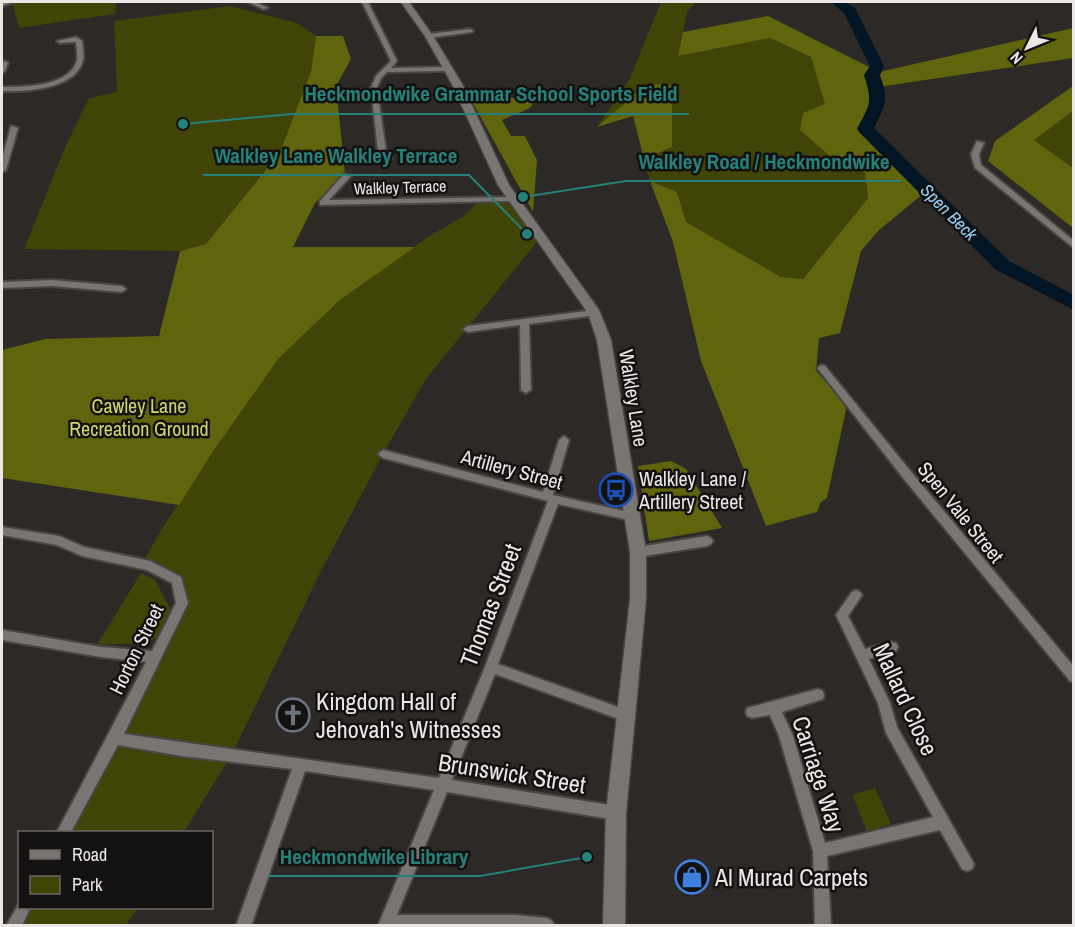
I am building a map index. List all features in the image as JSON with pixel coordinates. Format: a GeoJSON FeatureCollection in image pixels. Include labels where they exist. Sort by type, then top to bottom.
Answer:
{"type":"FeatureCollection","features":[{"type":"Feature","properties":{"kind":"main road","name":"Walkley Lane"},"geometry":{"type":"LineString","coordinates":[[406,2],[429,36],[514,200],[594,313],[604,340],[638,552],[638,599],[616,813],[614,926]]}},
{"type":"Feature","properties":{"kind":"street"},"geometry":{"type":"LineString","coordinates":[[2,4],[11,2]]}},
{"type":"Feature","properties":{"kind":"street"},"geometry":{"type":"LineString","coordinates":[[251,2],[265,8]]}},
{"type":"Feature","properties":{"kind":"street"},"geometry":{"type":"LineString","coordinates":[[366,4],[394,61],[378,77],[374,88],[382,151],[388,158]]}},
{"type":"Feature","properties":{"kind":"street"},"geometry":{"type":"LineString","coordinates":[[429,36],[470,31]]}},
{"type":"Feature","properties":{"kind":"street"},"geometry":{"type":"LineString","coordinates":[[2,89],[41,87],[67,77],[76,70],[80,60],[79,38],[60,41]]}},
{"type":"Feature","properties":{"kind":"street"},"geometry":{"type":"LineString","coordinates":[[387,70],[447,69]]}},
{"type":"Feature","properties":{"kind":"street"},"geometry":{"type":"LineString","coordinates":[[2,170],[14,128]]}},
{"type":"Feature","properties":{"kind":"street"},"geometry":{"type":"LineString","coordinates":[[980,142],[975,150],[974,159],[978,166],[1074,246]]}},
{"type":"Feature","properties":{"kind":"street","name":"Walkley Terrace"},"geometry":{"type":"LineString","coordinates":[[347,176],[323,203],[326,205],[514,200]]}},
{"type":"Feature","properties":{"kind":"street"},"geometry":{"type":"LineString","coordinates":[[2,285],[52,283],[122,289]]}},
{"type":"Feature","properties":{"kind":"street"},"geometry":{"type":"LineString","coordinates":[[468,329],[594,313]]}},
{"type":"Feature","properties":{"kind":"street"},"geometry":{"type":"LineString","coordinates":[[524,323],[526,390]]}},
{"type":"Feature","properties":{"kind":"street","name":"Spen Vale Street"},"geometry":{"type":"LineString","coordinates":[[822,368],[908,476],[1074,676]]}},
{"type":"Feature","properties":{"kind":"street","name":"Thomas Street"},"geometry":{"type":"LineString","coordinates":[[385,924],[491,667],[551,498],[564,440]]}},
{"type":"Feature","properties":{"kind":"street","name":"Artillery Street"},"geometry":{"type":"LineString","coordinates":[[382,454],[633,517]]}},
{"type":"Feature","properties":{"kind":"street","name":"Horton Street"},"geometry":{"type":"LineString","coordinates":[[2,531],[59,542],[82,551],[142,564],[177,580],[182,603],[115,738],[65,831]]}},
{"type":"Feature","properties":{"kind":"street"},"geometry":{"type":"LineString","coordinates":[[638,552],[707,541]]}},
{"type":"Feature","properties":{"kind":"street","name":"Mallard Close"},"geometry":{"type":"LineString","coordinates":[[856,596],[842,615],[884,703],[891,729],[967,864]]}},
{"type":"Feature","properties":{"kind":"street"},"geometry":{"type":"LineString","coordinates":[[2,635],[101,652],[155,657]]}},
{"type":"Feature","properties":{"kind":"street"},"geometry":{"type":"LineString","coordinates":[[861,656],[892,647]]}},
{"type":"Feature","properties":{"kind":"street"},"geometry":{"type":"LineString","coordinates":[[491,667],[627,716]]}},
{"type":"Feature","properties":{"kind":"street","name":"Carriage Way"},"geometry":{"type":"LineString","coordinates":[[752,712],[818,695]]}},
{"type":"Feature","properties":{"kind":"street","name":"Carriage Way"},"geometry":{"type":"LineString","coordinates":[[774,708],[786,736],[820,851],[823,926]]}},
{"type":"Feature","properties":{"kind":"street","name":"Brunswick Street"},"geometry":{"type":"LineString","coordinates":[[115,738],[442,784],[616,813]]}},
{"type":"Feature","properties":{"kind":"street"},"geometry":{"type":"LineString","coordinates":[[243,926],[300,764]]}},
{"type":"Feature","properties":{"kind":"street"},"geometry":{"type":"LineString","coordinates":[[820,851],[944,822]]}},
{"type":"Feature","properties":{"kind":"street"},"geometry":{"type":"LineString","coordinates":[[13,926],[22,909]]}},
{"type":"Feature","properties":{"kind":"street"},"geometry":{"type":"LineString","coordinates":[[385,924],[516,923],[547,926]]}},
{"type":"Feature","properties":{"kind":"green space"},"geometry":{"type":"Polygon","coordinates":[[[12,2],[116,2],[115,14],[19,28],[12,2]]]}},
{"type":"Feature","properties":{"kind":"green space"},"geometry":{"type":"Polygon","coordinates":[[[661,2],[696,2],[687,12],[678,56],[770,38],[811,57],[826,105],[830,156],[865,173],[868,198],[803,279],[781,277],[686,222],[677,192],[650,181],[644,159],[672,147],[672,85],[597,127],[629,80],[661,2]]]}},
{"type":"Feature","properties":{"kind":"green space"},"geometry":{"type":"Polygon","coordinates":[[[230,6],[297,23],[316,36],[311,71],[280,151],[206,244],[180,251],[24,249],[64,150],[89,98],[117,92],[114,21],[230,6]]]}},
{"type":"Feature","properties":{"kind":"green space"},"geometry":{"type":"Polygon","coordinates":[[[768,16],[879,72],[1073,28],[1073,58],[878,87],[860,126],[924,193],[878,231],[861,251],[840,333],[819,338],[816,371],[847,405],[827,498],[821,502],[817,512],[766,526],[701,361],[673,242],[650,181],[677,192],[686,222],[781,277],[803,279],[868,198],[865,173],[830,156],[800,130],[803,113],[825,104],[811,57],[770,38],[678,56],[683,32],[768,16]]]}},
{"type":"Feature","properties":{"kind":"green space","name":"Cawley Lane Recreation Ground"},"geometry":{"type":"Polygon","coordinates":[[[316,36],[343,36],[351,59],[336,86],[345,174],[315,203],[293,247],[415,247],[340,300],[279,358],[212,453],[179,505],[2,478],[2,350],[45,339],[159,336],[180,251],[206,244],[280,152],[311,71],[316,36]]]}},
{"type":"Feature","properties":{"kind":"green space"},"geometry":{"type":"Polygon","coordinates":[[[647,84],[672,85],[672,147],[644,159],[633,116],[597,127],[647,84]]]}},
{"type":"Feature","properties":{"kind":"green space"},"geometry":{"type":"Polygon","coordinates":[[[1073,86],[1073,111],[1034,140],[1073,168],[1073,228],[988,161],[995,141],[1073,86]]]}},
{"type":"Feature","properties":{"kind":"green space"},"geometry":{"type":"Polygon","coordinates":[[[469,96],[536,99],[530,108],[502,120],[511,136],[525,136],[537,160],[533,212],[469,96]]]}},
{"type":"Feature","properties":{"kind":"green space"},"geometry":{"type":"Polygon","coordinates":[[[1073,111],[1073,168],[1033,140],[1073,111]]]}},
{"type":"Feature","properties":{"kind":"green space"},"geometry":{"type":"Polygon","coordinates":[[[513,199],[540,238],[426,379],[321,571],[232,754],[185,831],[65,831],[115,738],[182,603],[177,580],[142,564],[161,530],[279,358],[340,300],[428,237],[464,216],[480,200],[513,199]]]}},
{"type":"Feature","properties":{"kind":"green space"},"geometry":{"type":"Polygon","coordinates":[[[671,461],[686,469],[722,528],[649,541],[638,466],[671,461]]]}},
{"type":"Feature","properties":{"kind":"green space"},"geometry":{"type":"Polygon","coordinates":[[[141,573],[155,580],[172,612],[157,638],[142,643],[97,645],[141,573]]]}},
{"type":"Feature","properties":{"kind":"green space"},"geometry":{"type":"Polygon","coordinates":[[[875,788],[891,824],[867,831],[852,795],[875,788]]]}},
{"type":"Feature","properties":{"kind":"green space"},"geometry":{"type":"Polygon","coordinates":[[[22,909],[137,909],[126,925],[13,926],[22,909]]]}},
{"type":"Feature","properties":{"kind":"waterway","name":"Spen Beck"},"geometry":{"type":"LineString","coordinates":[[837,2],[850,11],[877,66],[872,75],[879,96],[877,106],[865,129],[1002,265],[1074,304]]}},
{"type":"Feature","properties":{"kind":"place","name":"Heckmondwike Grammar School Sports Field"},"geometry":{"type":"Point","coordinates":[183,124]}},
{"type":"Feature","properties":{"kind":"place","name":"Walkley Road / Heckmondwike"},"geometry":{"type":"Point","coordinates":[523,197]}},
{"type":"Feature","properties":{"kind":"place","name":"Walkley Lane Walkley Terrace"},"geometry":{"type":"Point","coordinates":[527,234]}},
{"type":"Feature","properties":{"kind":"place","name":"Walkley Lane / Artillery Street"},"geometry":{"type":"Point","coordinates":[616,490]}},
{"type":"Feature","properties":{"kind":"place","name":"Kingdom Hall of Jehovah's Witnesses"},"geometry":{"type":"Point","coordinates":[293,715]}},
{"type":"Feature","properties":{"kind":"place","name":"Heckmondwike Library"},"geometry":{"type":"Point","coordinates":[587,857]}},
{"type":"Feature","properties":{"kind":"place","name":"Al Murad Carpets"},"geometry":{"type":"Point","coordinates":[692,877]}}]}
